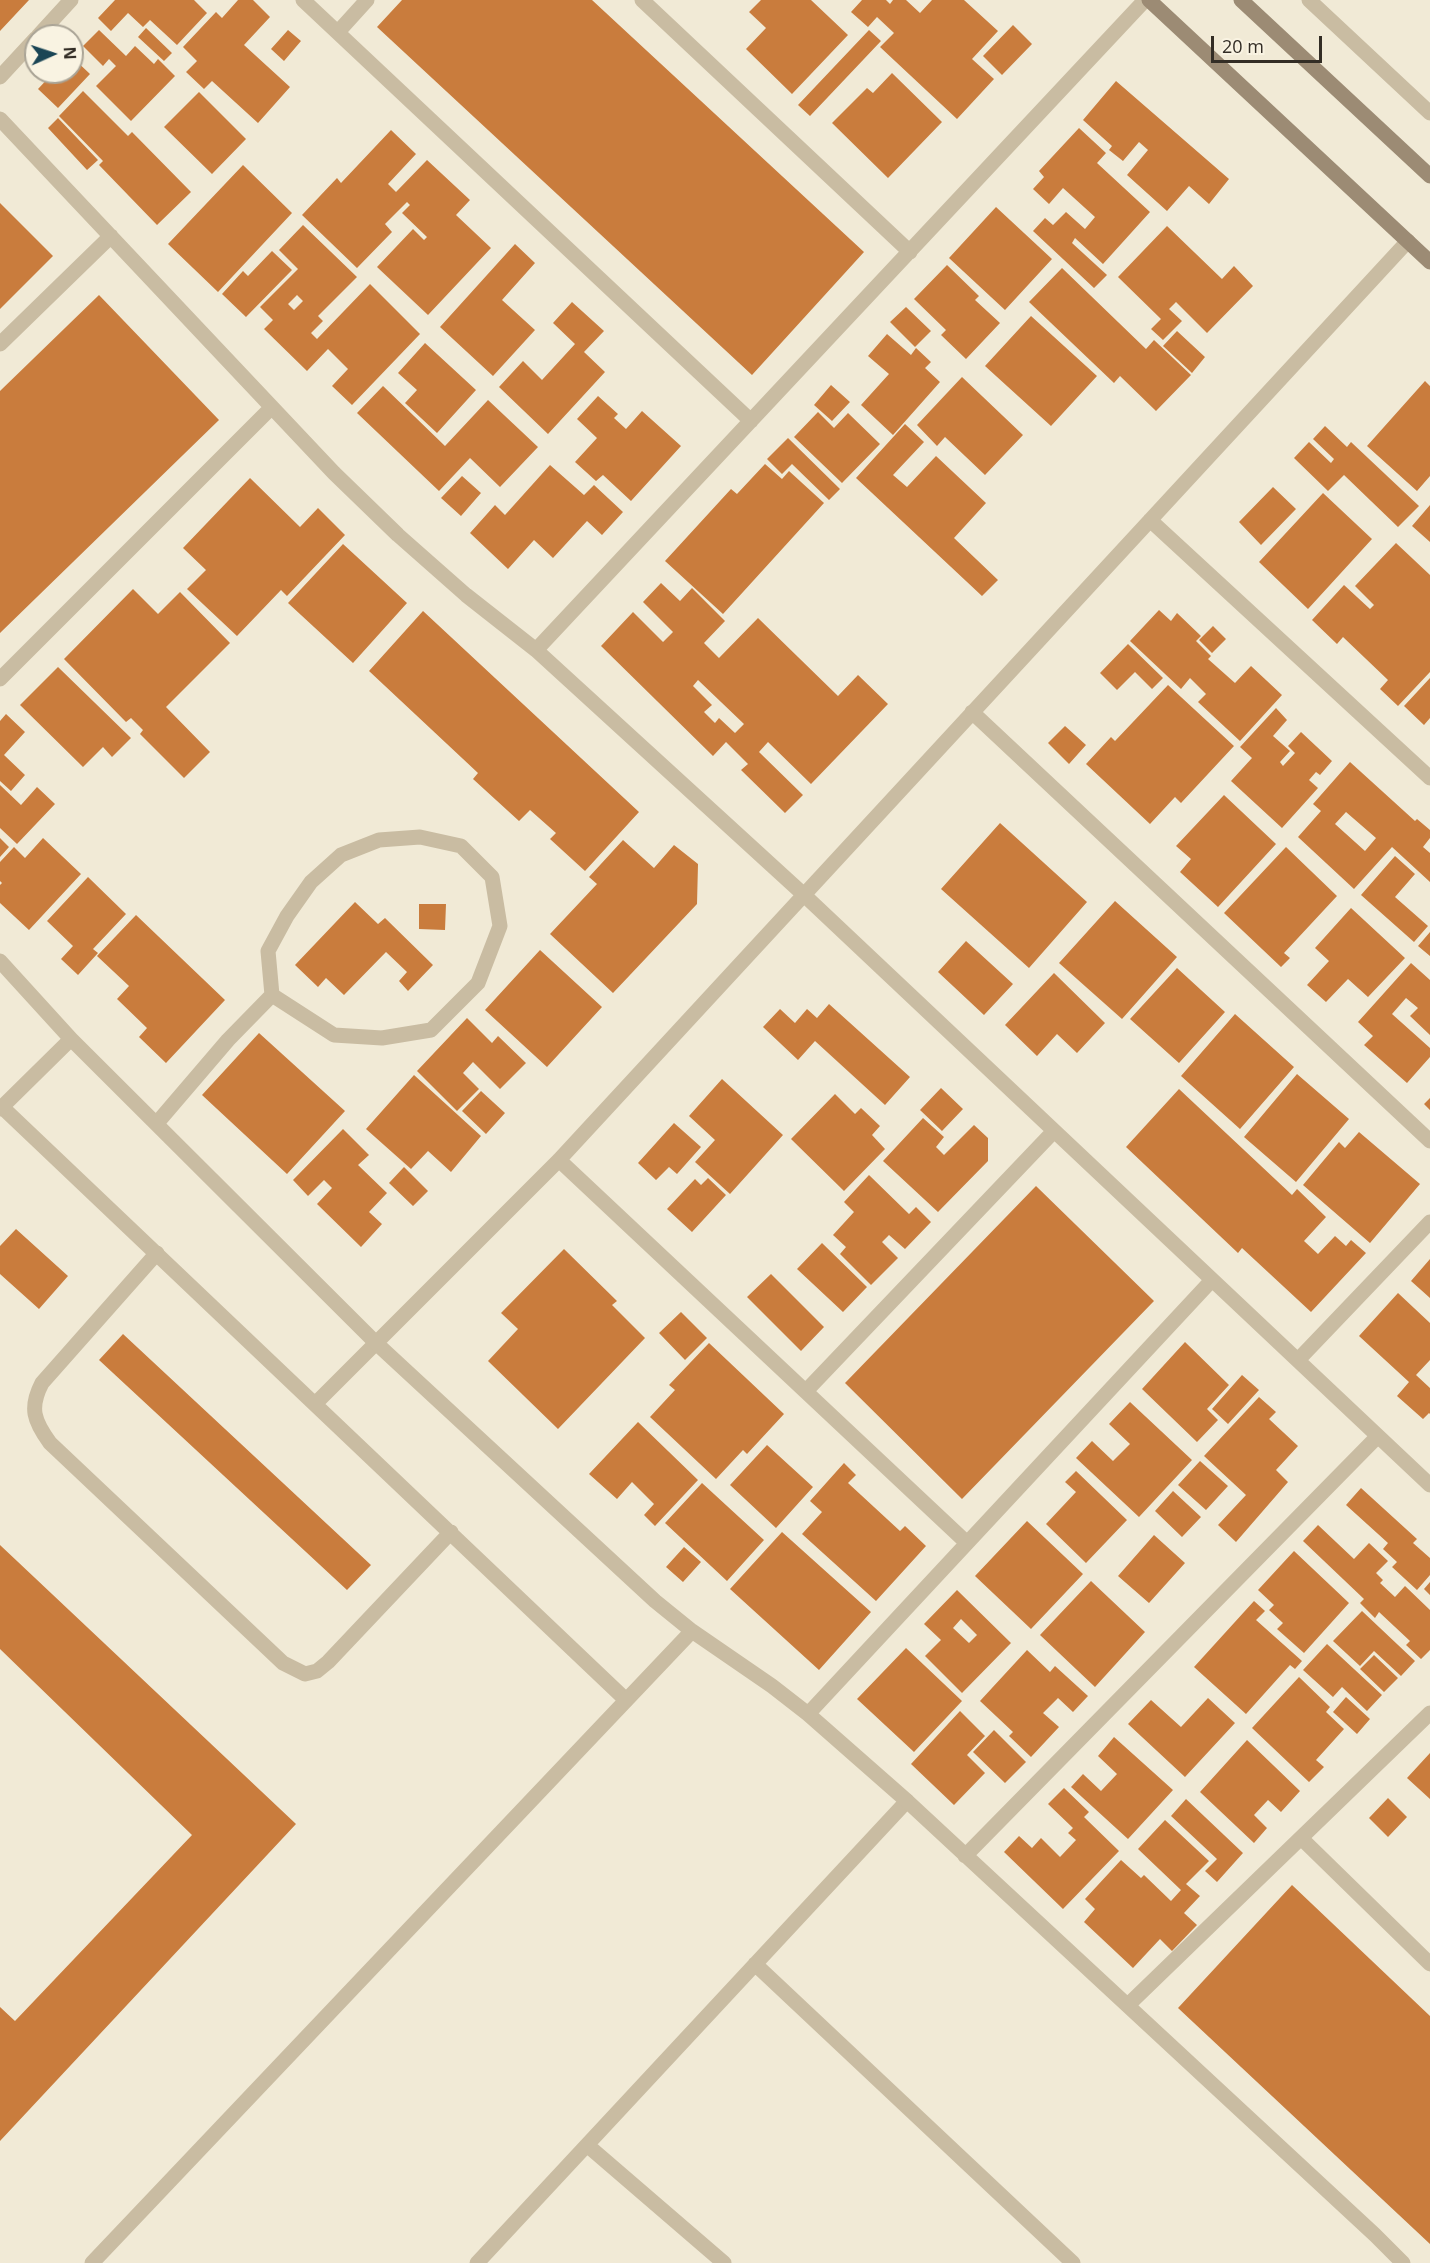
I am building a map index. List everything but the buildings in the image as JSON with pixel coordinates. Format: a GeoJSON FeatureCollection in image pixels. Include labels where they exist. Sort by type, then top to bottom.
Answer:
{"type":"FeatureCollection","features":[{"type":"Feature","properties":{"kind":"main road"},"geometry":{"type":"LineString","coordinates":[[1147,0],[1430,262]]}},
{"type":"Feature","properties":{"kind":"main road"},"geometry":{"type":"LineString","coordinates":[[1241,0],[1430,176]]}},
{"type":"Feature","properties":{"kind":"street"},"geometry":{"type":"LineString","coordinates":[[49,24],[71,0]]}},
{"type":"Feature","properties":{"kind":"street"},"geometry":{"type":"LineString","coordinates":[[303,0],[751,421]]}},
{"type":"Feature","properties":{"kind":"street"},"geometry":{"type":"LineString","coordinates":[[338,32],[367,0]]}},
{"type":"Feature","properties":{"kind":"street"},"geometry":{"type":"LineString","coordinates":[[642,0],[910,252]]}},
{"type":"Feature","properties":{"kind":"street"},"geometry":{"type":"LineString","coordinates":[[536,650],[1147,0]]}},
{"type":"Feature","properties":{"kind":"street"},"geometry":{"type":"LineString","coordinates":[[1309,0],[1430,112]]}},
{"type":"Feature","properties":{"kind":"street"},"geometry":{"type":"LineString","coordinates":[[0,77],[24,51]]}},
{"type":"Feature","properties":{"kind":"street"},"geometry":{"type":"LineString","coordinates":[[0,119],[334,473],[398,535],[466,595],[536,650],[803,894],[1430,1485]]}},
{"type":"Feature","properties":{"kind":"street"},"geometry":{"type":"LineString","coordinates":[[0,344],[111,236]]}},
{"type":"Feature","properties":{"kind":"street"},"geometry":{"type":"LineString","coordinates":[[315,1404],[560,1160],[803,894],[1408,241]]}},
{"type":"Feature","properties":{"kind":"street"},"geometry":{"type":"LineString","coordinates":[[0,679],[272,407]]}},
{"type":"Feature","properties":{"kind":"street"},"geometry":{"type":"LineString","coordinates":[[1150,520],[1430,778]]}},
{"type":"Feature","properties":{"kind":"street"},"geometry":{"type":"LineString","coordinates":[[972,712],[1430,1141]]}},
{"type":"Feature","properties":{"kind":"street"},"geometry":{"type":"LineString","coordinates":[[157,1123],[228,1040],[272,994],[268,951],[287,916],[311,882],[341,855],[379,840],[420,837],[461,846],[492,878],[500,926],[478,983],[431,1030],[382,1038],[334,1035],[272,994]]}},
{"type":"Feature","properties":{"kind":"street"},"geometry":{"type":"LineString","coordinates":[[0,961],[71,1038],[376,1344],[626,1575],[692,1631],[772,1686],[808,1714],[907,1801],[1367,2227],[1403,2263]]}},
{"type":"Feature","properties":{"kind":"street"},"geometry":{"type":"LineString","coordinates":[[71,1038],[1,1108],[157,1253],[627,1700]]}},
{"type":"Feature","properties":{"kind":"street"},"geometry":{"type":"LineString","coordinates":[[806,1391],[1054,1131]]}},
{"type":"Feature","properties":{"kind":"street"},"geometry":{"type":"LineString","coordinates":[[560,1160],[967,1543]]}},
{"type":"Feature","properties":{"kind":"street"},"geometry":{"type":"LineString","coordinates":[[1298,1360],[1430,1222]]}},
{"type":"Feature","properties":{"kind":"street"},"geometry":{"type":"LineString","coordinates":[[157,1253],[42,1383],[35,1396],[34,1414],[41,1431],[58,1451],[283,1663],[305,1674],[317,1671],[328,1662],[451,1532]]}},
{"type":"Feature","properties":{"kind":"street"},"geometry":{"type":"LineString","coordinates":[[808,1714],[1212,1280]]}},
{"type":"Feature","properties":{"kind":"street"},"geometry":{"type":"LineString","coordinates":[[965,1856],[1378,1436]]}},
{"type":"Feature","properties":{"kind":"street"},"geometry":{"type":"LineString","coordinates":[[92,2263],[692,1631]]}},
{"type":"Feature","properties":{"kind":"street"},"geometry":{"type":"LineString","coordinates":[[1128,2005],[1430,1713]]}},
{"type":"Feature","properties":{"kind":"street"},"geometry":{"type":"LineString","coordinates":[[477,2263],[907,1801]]}},
{"type":"Feature","properties":{"kind":"street"},"geometry":{"type":"LineString","coordinates":[[1301,1838],[1430,1964]]}},
{"type":"Feature","properties":{"kind":"street"},"geometry":{"type":"LineString","coordinates":[[755,1964],[1073,2263]]}},
{"type":"Feature","properties":{"kind":"street"},"geometry":{"type":"LineString","coordinates":[[587,2145],[724,2263]]}}]}
